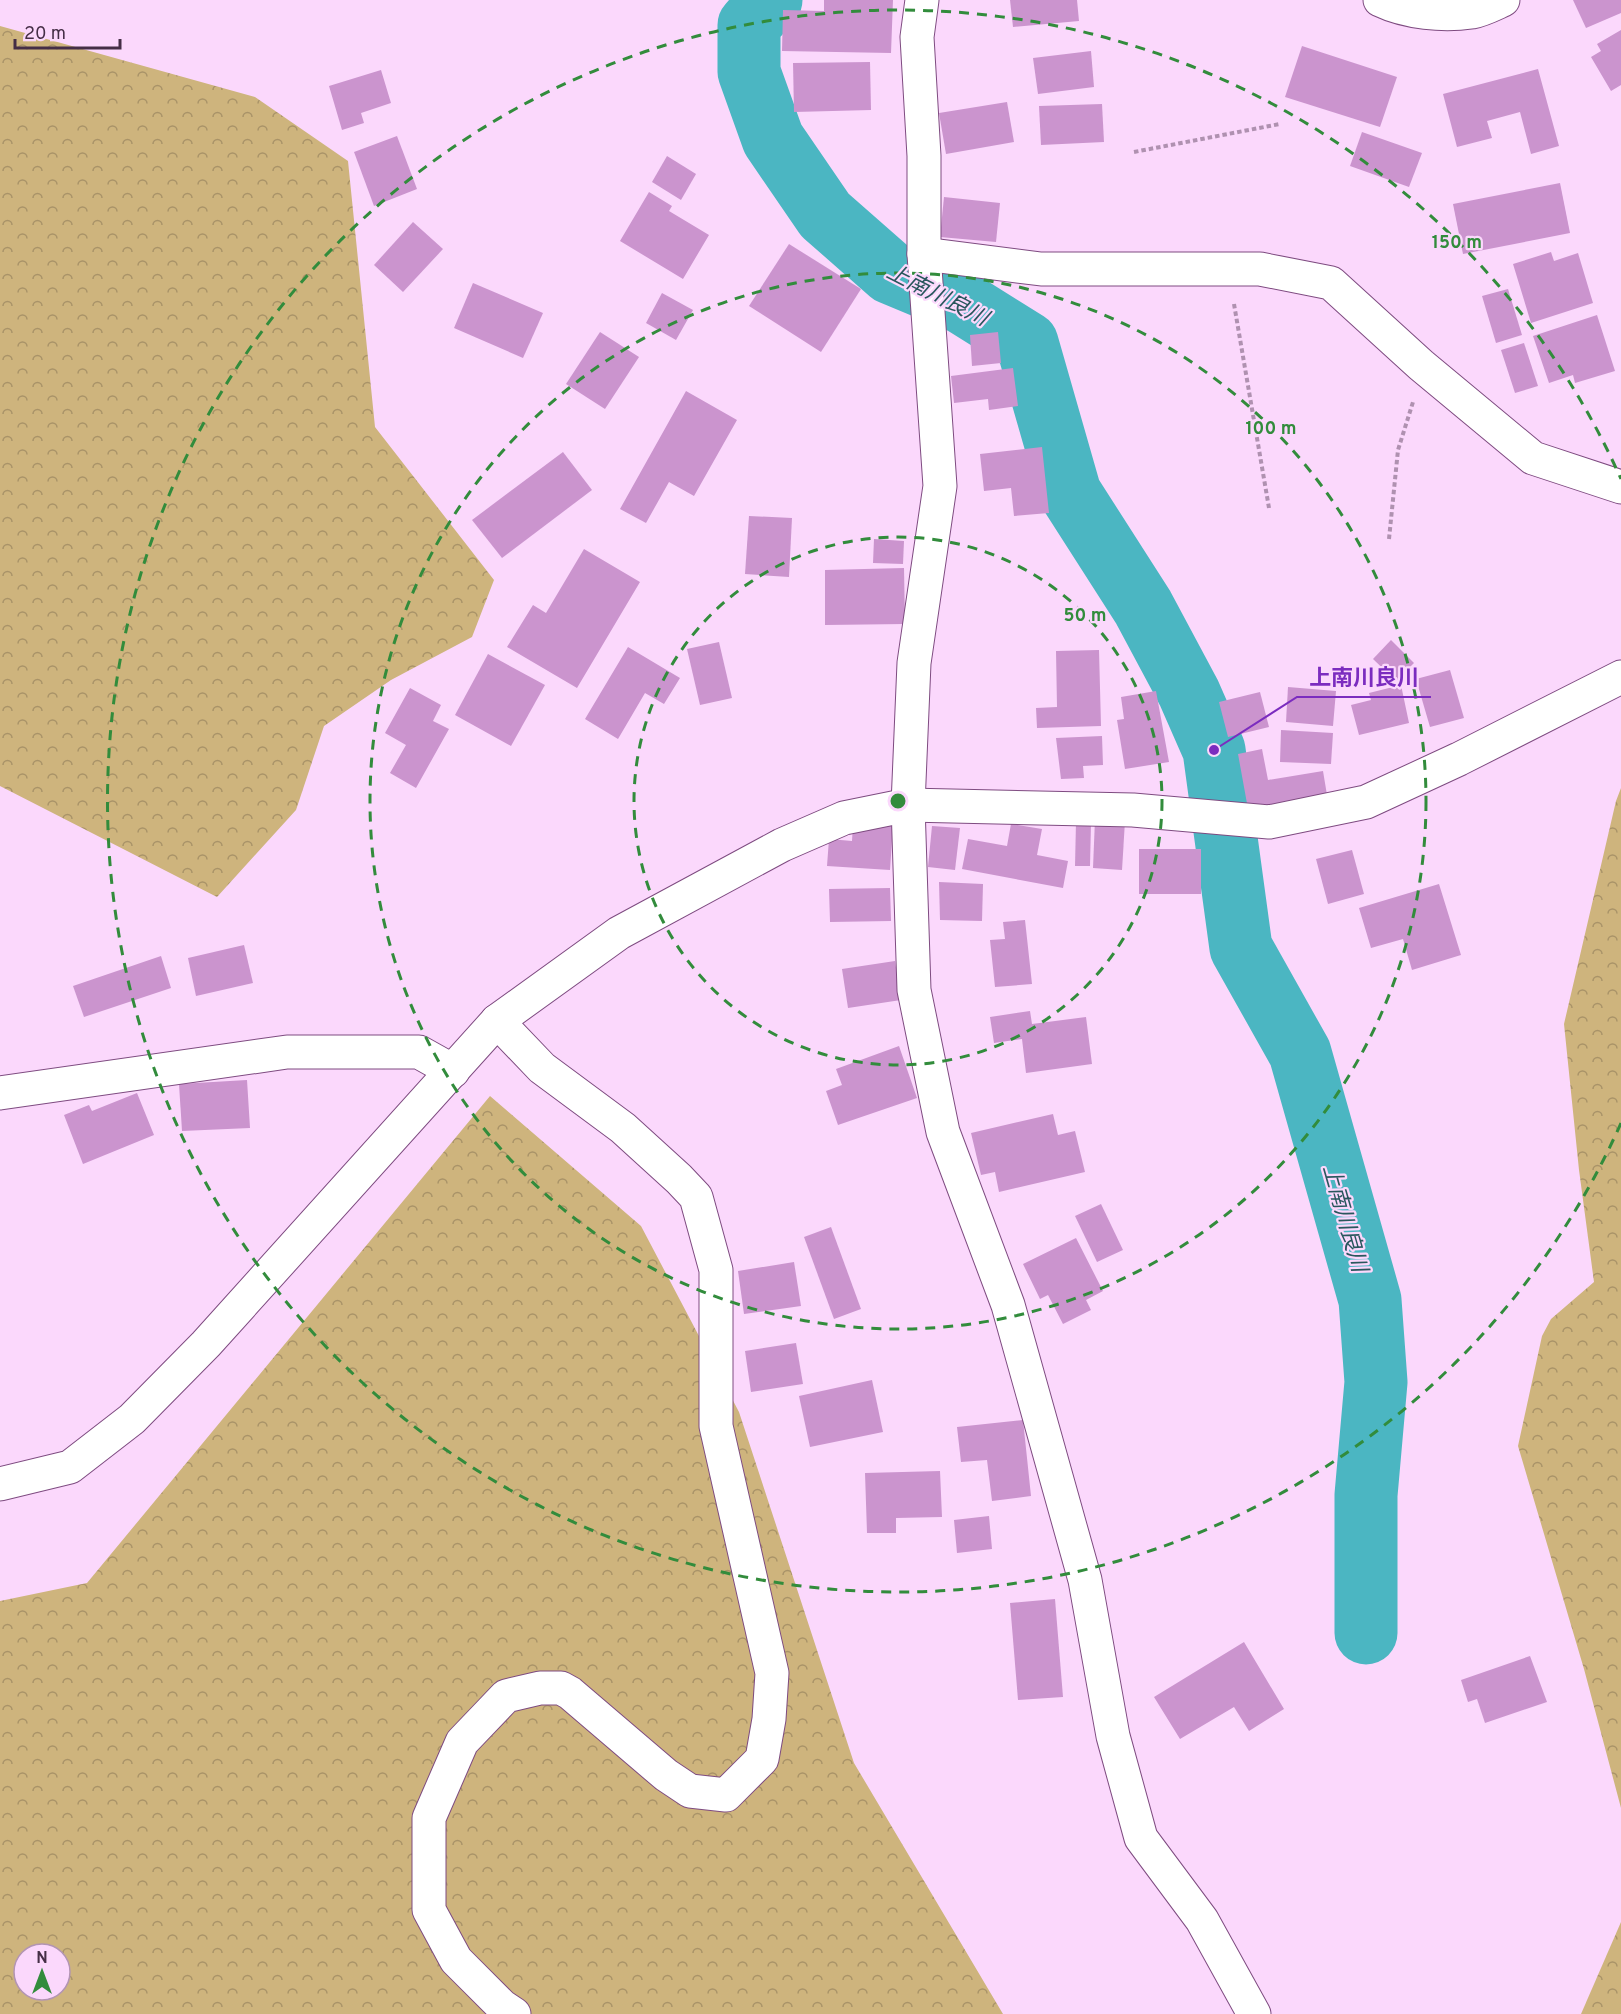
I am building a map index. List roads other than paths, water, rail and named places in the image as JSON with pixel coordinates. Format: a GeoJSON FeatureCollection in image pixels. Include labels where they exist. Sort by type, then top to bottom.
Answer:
{"type":"FeatureCollection","features":[{"type":"Feature","properties":{"kind":"street"},"geometry":{"type":"LineString","coordinates":[[922,0],[917,37],[924,156],[924,254],[940,486],[914,663],[909,805],[914,990],[943,1132],[1008,1305],[1085,1580],[1113,1736],[1141,1838],[1202,1920],[1254,2014]]}},
{"type":"Feature","properties":{"kind":"street"},"geometry":{"type":"LineString","coordinates":[[1380,0],[1417,11],[1445,14],[1475,11],[1503,0]]}},
{"type":"Feature","properties":{"kind":"street"},"geometry":{"type":"LineString","coordinates":[[924,254],[1041,269],[1260,269],[1331,283],[1421,365],[1533,458],[1621,487]]}},
{"type":"Feature","properties":{"kind":"street"},"geometry":{"type":"LineString","coordinates":[[0,1484],[70,1467],[132,1419],[206,1344],[497,1021],[619,933],[782,845],[844,818],[909,805],[1133,810],[1269,822],[1366,802],[1459,759],[1621,677]]}},
{"type":"Feature","properties":{"kind":"street"},"geometry":{"type":"LineString","coordinates":[[497,1021],[542,1068],[623,1128],[696,1197],[716,1270],[716,1426],[772,1673],[769,1719],[762,1759],[726,1795],[690,1791],[666,1775],[570,1692],[561,1688],[540,1688],[506,1696],[462,1742],[429,1818],[429,1910],[456,1960],[502,2006],[514,2014]]}},
{"type":"Feature","properties":{"kind":"street"},"geometry":{"type":"LineString","coordinates":[[0,1093],[287,1052],[419,1052],[453,1071]]}},
{"type":"Feature","properties":{"kind":"waterway","name":"上南川良川"},"geometry":{"type":"LineString","coordinates":[[771,0],[749,25],[749,72],[773,139],[825,215],[891,273],[963,303],[1027,343],[1070,493],[1143,607],[1189,693],[1214,750],[1241,948],[1300,1053],[1370,1300],[1376,1382],[1366,1495],[1366,1633]]}},
{"type":"Feature","properties":{"kind":"place","name":"上南川良川"},"geometry":{"type":"Point","coordinates":[1214,750]}}]}
